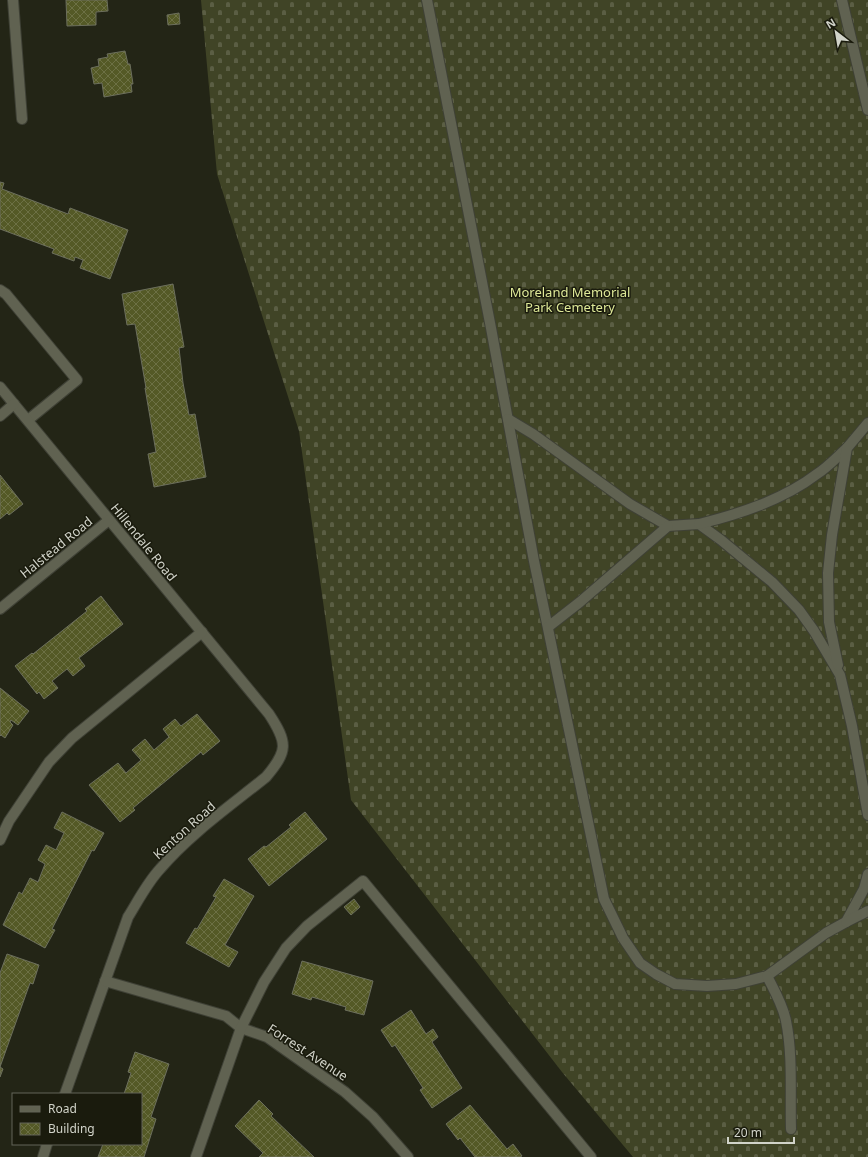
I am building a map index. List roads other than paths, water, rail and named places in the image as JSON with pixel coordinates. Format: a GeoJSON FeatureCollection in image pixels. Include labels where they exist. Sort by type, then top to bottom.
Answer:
{"type":"FeatureCollection","features":[{"type":"Feature","properties":{"kind":"street"},"geometry":{"type":"LineString","coordinates":[[12,0],[22,119]]}},
{"type":"Feature","properties":{"kind":"street"},"geometry":{"type":"LineString","coordinates":[[427,0],[534,561],[604,899],[623,938],[640,963],[656,974],[675,984],[707,986],[736,984],[767,976],[826,933],[868,911]]}},
{"type":"Feature","properties":{"kind":"street"},"geometry":{"type":"LineString","coordinates":[[842,0],[868,110]]}},
{"type":"Feature","properties":{"kind":"street"},"geometry":{"type":"LineString","coordinates":[[0,290],[6,294],[77,380],[28,420]]}},
{"type":"Feature","properties":{"kind":"street","name":"Hillendale Road"},"geometry":{"type":"LineString","coordinates":[[0,387],[269,714]]}},
{"type":"Feature","properties":{"kind":"street"},"geometry":{"type":"LineString","coordinates":[[0,416],[14,404]]}},
{"type":"Feature","properties":{"kind":"street"},"geometry":{"type":"LineString","coordinates":[[508,419],[533,434],[630,504],[668,526],[698,524],[724,518],[759,506],[789,491],[817,475],[847,448],[868,423]]}},
{"type":"Feature","properties":{"kind":"street"},"geometry":{"type":"LineString","coordinates":[[847,448],[832,535],[828,573],[829,622],[852,726],[868,815]]}},
{"type":"Feature","properties":{"kind":"street","name":"Halstead Road"},"geometry":{"type":"LineString","coordinates":[[0,609],[110,520]]}},
{"type":"Feature","properties":{"kind":"street"},"geometry":{"type":"LineString","coordinates":[[698,524],[721,540],[772,582],[799,610],[814,631],[840,675]]}},
{"type":"Feature","properties":{"kind":"street"},"geometry":{"type":"LineString","coordinates":[[548,627],[580,602],[668,526]]}},
{"type":"Feature","properties":{"kind":"street"},"geometry":{"type":"LineString","coordinates":[[0,840],[9,821],[49,762],[72,738],[202,632]]}},
{"type":"Feature","properties":{"kind":"street","name":"Kenton Road"},"geometry":{"type":"LineString","coordinates":[[65,1093],[128,917],[143,892],[159,869],[178,850],[266,777],[283,752],[283,739],[269,714]]}},
{"type":"Feature","properties":{"kind":"street"},"geometry":{"type":"LineString","coordinates":[[846,922],[864,889],[868,874]]}},
{"type":"Feature","properties":{"kind":"street"},"geometry":{"type":"LineString","coordinates":[[196,1157],[241,1028],[264,982],[286,948],[307,926],[363,881],[591,1157]]}},
{"type":"Feature","properties":{"kind":"street"},"geometry":{"type":"LineString","coordinates":[[767,976],[778,996],[786,1020],[789,1049],[791,1129]]}},
{"type":"Feature","properties":{"kind":"street","name":"Forrest Avenue"},"geometry":{"type":"LineString","coordinates":[[104,981],[226,1016],[241,1028],[267,1037],[345,1092],[373,1117],[408,1157]]}},
{"type":"Feature","properties":{"kind":"street"},"geometry":{"type":"LineString","coordinates":[[43,1157],[47,1145]]}},
{"type":"Feature","properties":{"kind":"park label","name":"Moreland Memorial Park Cemetery"},"geometry":{"type":"Point","coordinates":[570,300]}}]}
